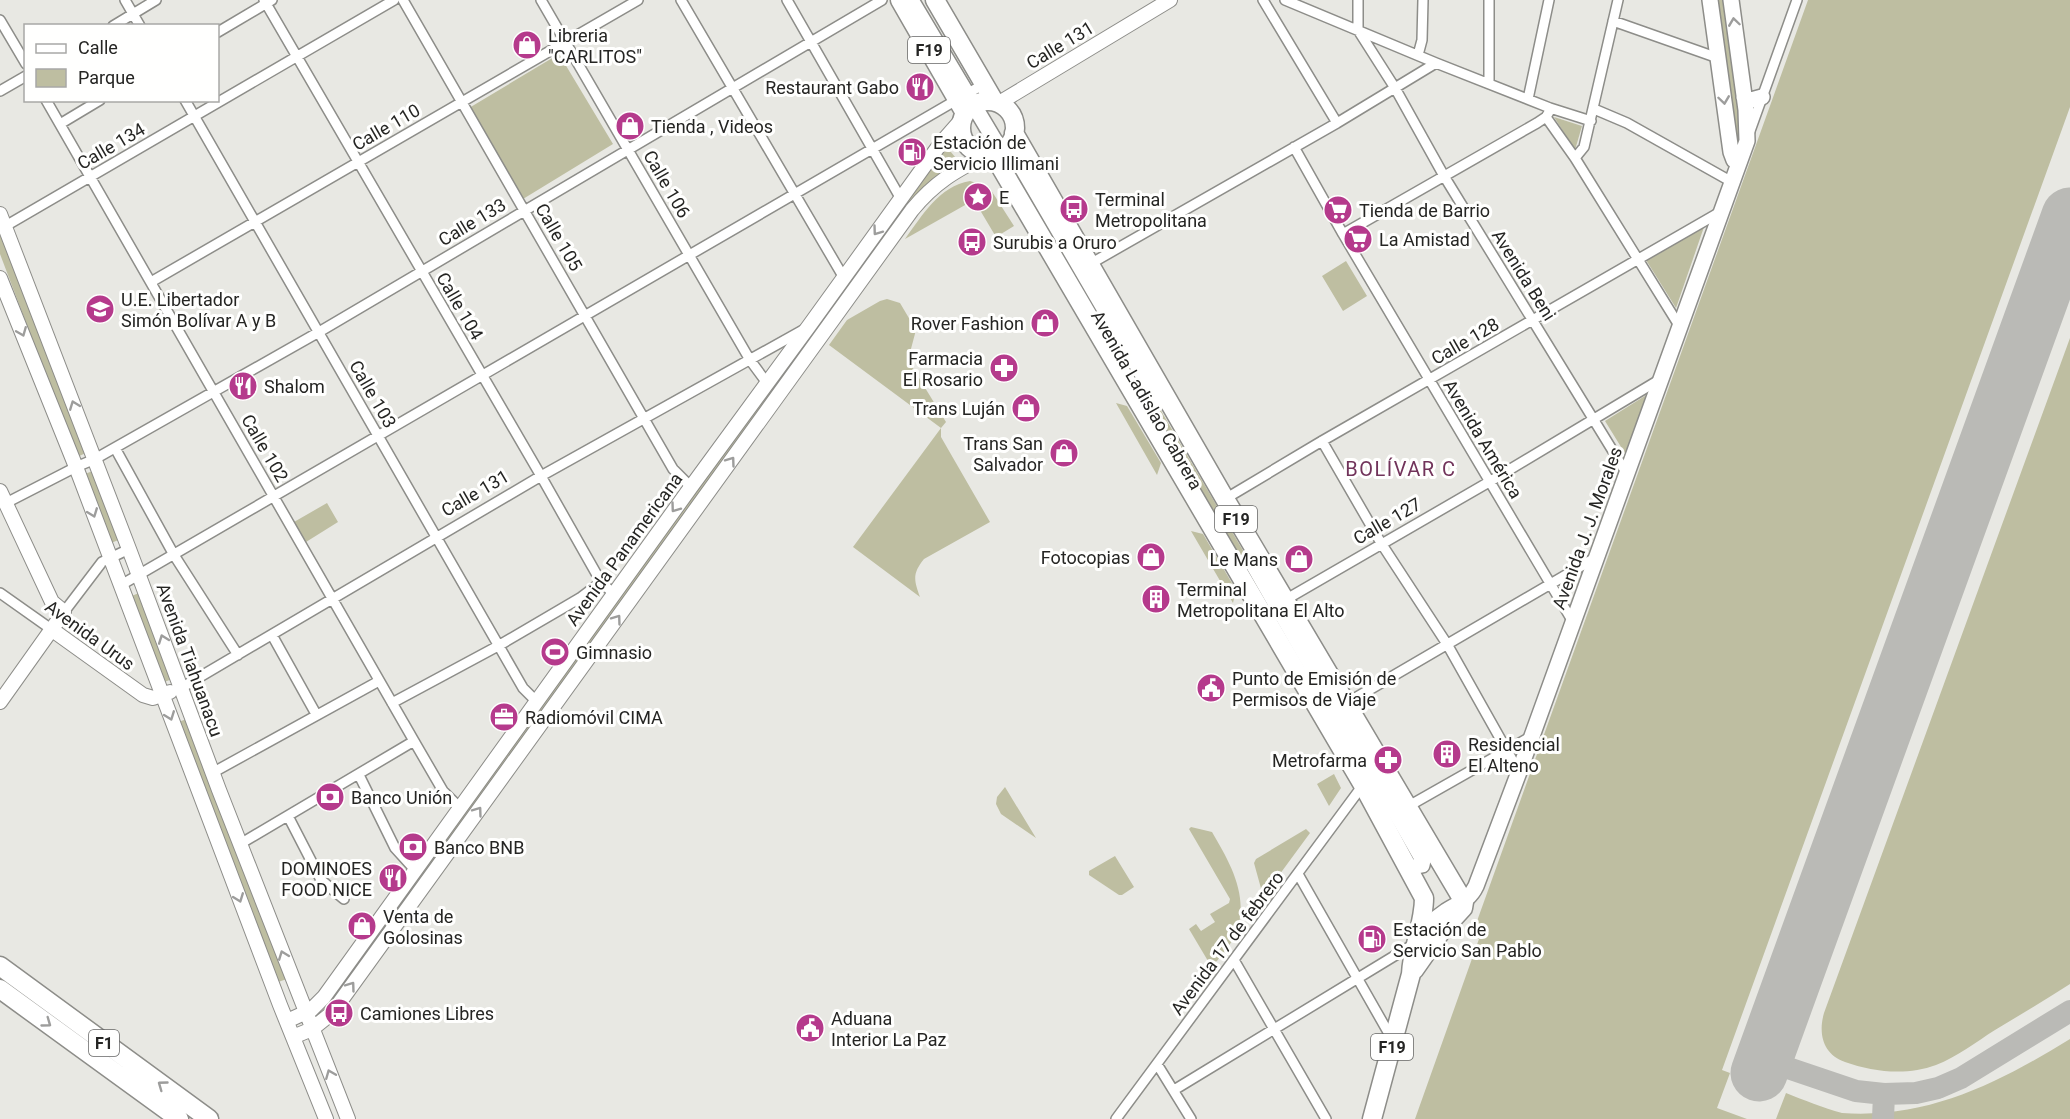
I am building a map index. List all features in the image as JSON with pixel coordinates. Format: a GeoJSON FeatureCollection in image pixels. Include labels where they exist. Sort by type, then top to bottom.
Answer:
{"type":"FeatureCollection","features":[{"type":"Feature","properties":{"kind":"highway","name":"Avenida Ladislao Cabrera"},"geometry":{"type":"LineString","coordinates":[[900,0],[976,101]]}},
{"type":"Feature","properties":{"kind":"highway","name":"Avenida Ladislao Cabrera"},"geometry":{"type":"LineString","coordinates":[[935,0],[976,101]]}},
{"type":"Feature","properties":{"kind":"highway","name":"F19"},"geometry":{"type":"LineString","coordinates":[[976,101],[1010,112],[1015,125],[1001,147],[975,152],[964,140],[961,129],[976,101]]}},
{"type":"Feature","properties":{"kind":"highway","name":"Avenida Ladislao Cabrera"},"geometry":{"type":"LineString","coordinates":[[1001,147],[1090,264],[1224,499],[1464,902],[1463,908],[1434,939],[1412,974]]}},
{"type":"Feature","properties":{"kind":"highway","name":"Avenida Ladislao Cabrera"},"geometry":{"type":"LineString","coordinates":[[1001,147],[1363,785],[1424,898],[1412,974],[1370,1118]]}},
{"type":"Feature","properties":{"kind":"highway"},"geometry":{"type":"LineString","coordinates":[[1348,710],[1354,737],[1375,753]]}},
{"type":"Feature","properties":{"kind":"highway","name":"F1"},"geometry":{"type":"LineString","coordinates":[[0,966],[209,1119]]}},
{"type":"Feature","properties":{"kind":"highway","name":"F1"},"geometry":{"type":"LineString","coordinates":[[0,988],[179,1119]]}},
{"type":"Feature","properties":{"kind":"main road","name":"Avenida Ladislao Cabrera"},"geometry":{"type":"LineString","coordinates":[[911,0],[976,101]]}},
{"type":"Feature","properties":{"kind":"main road","name":"Avenida Ladislao Cabrera"},"geometry":{"type":"LineString","coordinates":[[923,0],[1001,147],[1420,863]]}},
{"type":"Feature","properties":{"kind":"main road","name":"Calle 131"},"geometry":{"type":"LineString","coordinates":[[976,101],[1170,0]]}},
{"type":"Feature","properties":{"kind":"main road"},"geometry":{"type":"LineString","coordinates":[[1710,0],[1732,157],[1739,163]]}},
{"type":"Feature","properties":{"kind":"main road"},"geometry":{"type":"LineString","coordinates":[[1731,0],[1744,97],[1747,141]]}},
{"type":"Feature","properties":{"kind":"main road"},"geometry":{"type":"LineString","coordinates":[[1744,97],[1751,100],[1762,97]]}},
{"type":"Feature","properties":{"kind":"main road","name":"Avenida Panamericana"},"geometry":{"type":"LineString","coordinates":[[287,1021],[305,1013],[324,997],[690,487],[941,143],[976,101]]}},
{"type":"Feature","properties":{"kind":"main road","name":"Avenida J. J. Morales"},"geometry":{"type":"LineString","coordinates":[[1464,902],[1472,895],[1476,886],[1519,772],[1747,141]]}},
{"type":"Feature","properties":{"kind":"main road","name":"Avenida Ladislao Cabrera"},"geometry":{"type":"LineString","coordinates":[[1001,147],[1354,737],[1420,863],[1424,898]]}},
{"type":"Feature","properties":{"kind":"main road","name":"Avenida Panamericana"},"geometry":{"type":"LineString","coordinates":[[293,1037],[324,1022],[337,1006],[923,196],[940,181],[1001,147]]}},
{"type":"Feature","properties":{"kind":"main road","name":"Avenida Tiahuanacu"},"geometry":{"type":"LineString","coordinates":[[2,223],[95,459],[305,1013],[348,1119]]}},
{"type":"Feature","properties":{"kind":"main road","name":"Avenida Tiahuanacu"},"geometry":{"type":"LineString","coordinates":[[0,278],[76,467],[326,1119]]}},
{"type":"Feature","properties":{"kind":"main road"},"geometry":{"type":"LineString","coordinates":[[830,297],[842,306]]}},
{"type":"Feature","properties":{"kind":"main road"},"geometry":{"type":"LineString","coordinates":[[0,702],[64,612],[52,602],[3,497]]}},
{"type":"Feature","properties":{"kind":"main road","name":"Avenida Urus"},"geometry":{"type":"LineString","coordinates":[[51,629],[142,695],[153,698],[162,695]]}},
{"type":"Feature","properties":{"kind":"main road","name":"Calle 131"},"geometry":{"type":"LineString","coordinates":[[162,695],[181,688]]}},
{"type":"Feature","properties":{"kind":"main road"},"geometry":{"type":"LineString","coordinates":[[1416,938],[1449,909],[1464,902]]}},
{"type":"Feature","properties":{"kind":"street"},"geometry":{"type":"LineString","coordinates":[[125,0],[139,24]]}},
{"type":"Feature","properties":{"kind":"street"},"geometry":{"type":"LineString","coordinates":[[116,24],[156,0]]}},
{"type":"Feature","properties":{"kind":"street","name":"Calle 134"},"geometry":{"type":"LineString","coordinates":[[219,101],[393,0]]}},
{"type":"Feature","properties":{"kind":"street","name":"Calle 105"},"geometry":{"type":"LineString","coordinates":[[403,0],[673,469],[690,487]]}},
{"type":"Feature","properties":{"kind":"street","name":"Calle 106"},"geometry":{"type":"LineString","coordinates":[[541,0],[750,360],[767,383]]}},
{"type":"Feature","properties":{"kind":"street","name":"Calle 110"},"geometry":{"type":"LineString","coordinates":[[151,282],[638,0]]}},
{"type":"Feature","properties":{"kind":"street"},"geometry":{"type":"LineString","coordinates":[[681,0],[844,278]]}},
{"type":"Feature","properties":{"kind":"street"},"geometry":{"type":"LineString","coordinates":[[787,0],[901,199]]}},
{"type":"Feature","properties":{"kind":"street","name":"Calle 133"},"geometry":{"type":"LineString","coordinates":[[3,497],[95,459],[115,448],[319,332],[524,209],[882,0]]}},
{"type":"Feature","properties":{"kind":"street"},"geometry":{"type":"LineString","coordinates":[[1263,0],[1336,123]]}},
{"type":"Feature","properties":{"kind":"street"},"geometry":{"type":"LineString","coordinates":[[1358,0],[1358,30]]}},
{"type":"Feature","properties":{"kind":"street"},"geometry":{"type":"LineString","coordinates":[[1418,55],[1422,40],[1423,0]]}},
{"type":"Feature","properties":{"kind":"street"},"geometry":{"type":"LineString","coordinates":[[1489,0],[1489,83]]}},
{"type":"Feature","properties":{"kind":"street"},"geometry":{"type":"LineString","coordinates":[[1528,99],[1549,0]]}},
{"type":"Feature","properties":{"kind":"street"},"geometry":{"type":"LineString","coordinates":[[1575,158],[1584,147],[1618,0]]}},
{"type":"Feature","properties":{"kind":"street"},"geometry":{"type":"LineString","coordinates":[[1747,141],[1797,0]]}},
{"type":"Feature","properties":{"kind":"street"},"geometry":{"type":"LineString","coordinates":[[219,31],[267,1]]}},
{"type":"Feature","properties":{"kind":"street","name":"Calle 104"},"geometry":{"type":"LineString","coordinates":[[267,1],[601,582],[614,594]]}},
{"type":"Feature","properties":{"kind":"street"},"geometry":{"type":"LineString","coordinates":[[1290,1],[1528,99],[1548,113],[1680,327]]}},
{"type":"Feature","properties":{"kind":"street"},"geometry":{"type":"LineString","coordinates":[[0,20],[24,61]]}},
{"type":"Feature","properties":{"kind":"street"},"geometry":{"type":"LineString","coordinates":[[1613,21],[1718,58]]}},
{"type":"Feature","properties":{"kind":"street","name":"Avenida Beni"},"geometry":{"type":"LineString","coordinates":[[1358,30],[1395,88],[1444,176],[1627,474]]}},
{"type":"Feature","properties":{"kind":"street"},"geometry":{"type":"LineString","coordinates":[[1090,264],[1436,63]]}},
{"type":"Feature","properties":{"kind":"street"},"geometry":{"type":"LineString","coordinates":[[0,91],[24,77]]}},
{"type":"Feature","properties":{"kind":"street"},"geometry":{"type":"LineString","coordinates":[[121,585],[872,149],[976,101]]}},
{"type":"Feature","properties":{"kind":"street","name":"Calle 102"},"geometry":{"type":"LineString","coordinates":[[47,102],[443,791],[460,808]]}},
{"type":"Feature","properties":{"kind":"street"},"geometry":{"type":"LineString","coordinates":[[60,124],[97,102]]}},
{"type":"Feature","properties":{"kind":"street","name":"Calle 103"},"geometry":{"type":"LineString","coordinates":[[185,102],[498,646],[523,688],[537,702]]}},
{"type":"Feature","properties":{"kind":"street","name":"Calle 134"},"geometry":{"type":"LineString","coordinates":[[2,223],[90,177],[218,102]]}},
{"type":"Feature","properties":{"kind":"street"},"geometry":{"type":"LineString","coordinates":[[1594,109],[1627,123],[1732,182]]}},
{"type":"Feature","properties":{"kind":"street"},"geometry":{"type":"LineString","coordinates":[[1342,234],[1548,113],[1591,121]]}},
{"type":"Feature","properties":{"kind":"street","name":"Avenida América"},"geometry":{"type":"LineString","coordinates":[[1294,147],[1342,234],[1573,622]]}},
{"type":"Feature","properties":{"kind":"street","name":"Calle 128"},"geometry":{"type":"LineString","coordinates":[[1224,499],[1722,211]]}},
{"type":"Feature","properties":{"kind":"street","name":"Calle 131"},"geometry":{"type":"LineString","coordinates":[[181,688],[435,537],[644,417],[809,326]]}},
{"type":"Feature","properties":{"kind":"street","name":"Calle 127"},"geometry":{"type":"LineString","coordinates":[[1285,600],[1593,421],[1661,378]]}},
{"type":"Feature","properties":{"kind":"street"},"geometry":{"type":"LineString","coordinates":[[1322,441],[1381,543],[1447,644],[1519,772]]}},
{"type":"Feature","properties":{"kind":"street"},"geometry":{"type":"LineString","coordinates":[[115,448],[174,555],[238,655]]}},
{"type":"Feature","properties":{"kind":"street"},"geometry":{"type":"LineString","coordinates":[[64,612],[102,562],[129,549]]}},
{"type":"Feature","properties":{"kind":"street"},"geometry":{"type":"LineString","coordinates":[[1348,710],[1447,644],[1595,558]]}},
{"type":"Feature","properties":{"kind":"street"},"geometry":{"type":"LineString","coordinates":[[393,703],[498,646],[580,598],[601,582]]}},
{"type":"Feature","properties":{"kind":"street","name":"Avenida Urus"},"geometry":{"type":"LineString","coordinates":[[0,593],[51,629]]}},
{"type":"Feature","properties":{"kind":"street"},"geometry":{"type":"LineString","coordinates":[[272,635],[316,714]]}},
{"type":"Feature","properties":{"kind":"street"},"geometry":{"type":"LineString","coordinates":[[213,773],[379,681]]}},
{"type":"Feature","properties":{"kind":"street"},"geometry":{"type":"LineString","coordinates":[[1407,807],[1532,736]]}},
{"type":"Feature","properties":{"kind":"street"},"geometry":{"type":"LineString","coordinates":[[240,844],[414,741]]}},
{"type":"Feature","properties":{"kind":"street"},"geometry":{"type":"LineString","coordinates":[[359,775],[395,848],[414,870]]}},
{"type":"Feature","properties":{"kind":"street","name":"Avenida 17 de febrero"},"geometry":{"type":"LineString","coordinates":[[1116,1119],[1363,785]]}},
{"type":"Feature","properties":{"kind":"street"},"geometry":{"type":"LineString","coordinates":[[288,816],[321,880],[344,899]]}},
{"type":"Feature","properties":{"kind":"street"},"geometry":{"type":"LineString","coordinates":[[1298,874],[1393,1041]]}},
{"type":"Feature","properties":{"kind":"street"},"geometry":{"type":"LineString","coordinates":[[1174,1090],[1358,979],[1416,938]]}},
{"type":"Feature","properties":{"kind":"street"},"geometry":{"type":"LineString","coordinates":[[1234,960],[1326,1119]]}},
{"type":"Feature","properties":{"kind":"street"},"geometry":{"type":"LineString","coordinates":[[1157,1064],[1191,1119]]}},
{"type":"Feature","properties":{"kind":"green space"},"geometry":{"type":"Polygon","coordinates":[[[1714,0],[1727,0],[1744,128],[1737,141],[1714,0]]]}},
{"type":"Feature","properties":{"kind":"green space"},"geometry":{"type":"Polygon","coordinates":[[[1808,0],[2070,0],[2070,107],[1722,1070],[1730,1073],[1717,1108],[1747,1119],[1415,1119],[1479,939],[1472,935],[1808,0]]]}},
{"type":"Feature","properties":{"kind":"green space"},"geometry":{"type":"Polygon","coordinates":[[[559,54],[613,144],[523,199],[469,108],[559,54]]]}},
{"type":"Feature","properties":{"kind":"green space"},"geometry":{"type":"Polygon","coordinates":[[[1554,117],[1582,126],[1575,150],[1554,117]]]}},
{"type":"Feature","properties":{"kind":"green space"},"geometry":{"type":"Polygon","coordinates":[[[946,146],[960,163],[944,172],[326,1014],[322,1011],[946,146]]]}},
{"type":"Feature","properties":{"kind":"green space"},"geometry":{"type":"Polygon","coordinates":[[[1018,167],[1282,617],[1277,619],[1014,170],[1018,167]]]}},
{"type":"Feature","properties":{"kind":"green space"},"geometry":{"type":"Polygon","coordinates":[[[970,181],[989,187],[1014,226],[996,237],[974,200],[905,239],[940,195],[959,184],[970,181]]]}},
{"type":"Feature","properties":{"kind":"green space"},"geometry":{"type":"Polygon","coordinates":[[[1704,227],[1676,308],[1646,260],[1704,227]]]}},
{"type":"Feature","properties":{"kind":"green space"},"geometry":{"type":"Polygon","coordinates":[[[4,236],[86,453],[77,457],[0,254],[0,237],[4,236]]]}},
{"type":"Feature","properties":{"kind":"green space"},"geometry":{"type":"Polygon","coordinates":[[[1346,261],[1367,296],[1343,311],[1322,276],[1346,261]]]}},
{"type":"Feature","properties":{"kind":"green space"},"geometry":{"type":"Polygon","coordinates":[[[887,299],[900,303],[916,330],[908,360],[946,422],[941,428],[829,345],[847,320],[887,299]]]}},
{"type":"Feature","properties":{"kind":"green space"},"geometry":{"type":"Polygon","coordinates":[[[2070,338],[2070,984],[1959,1054],[1936,1065],[1902,1072],[1878,1070],[1845,1062],[1832,1054],[1824,1042],[1822,1021],[1824,1013],[2070,338]]]}},
{"type":"Feature","properties":{"kind":"green space"},"geometry":{"type":"Polygon","coordinates":[[[1648,394],[1626,455],[1605,421],[1648,394]]]}},
{"type":"Feature","properties":{"kind":"green space"},"geometry":{"type":"Polygon","coordinates":[[[1116,403],[1127,406],[1161,463],[1157,475],[1116,403]]]}},
{"type":"Feature","properties":{"kind":"green space"},"geometry":{"type":"Polygon","coordinates":[[[941,428],[941,437],[990,522],[924,559],[915,577],[920,597],[853,547],[941,428]]]}},
{"type":"Feature","properties":{"kind":"green space"},"geometry":{"type":"Polygon","coordinates":[[[95,470],[121,539],[111,543],[85,474],[95,470]]]}},
{"type":"Feature","properties":{"kind":"green space"},"geometry":{"type":"Polygon","coordinates":[[[327,503],[338,522],[306,542],[294,522],[327,503]]]}},
{"type":"Feature","properties":{"kind":"green space"},"geometry":{"type":"Polygon","coordinates":[[[1191,531],[1203,534],[1236,590],[1233,603],[1191,531]]]}},
{"type":"Feature","properties":{"kind":"green space"},"geometry":{"type":"Polygon","coordinates":[[[139,593],[172,679],[162,683],[129,597],[139,593]]]}},
{"type":"Feature","properties":{"kind":"green space"},"geometry":{"type":"Polygon","coordinates":[[[187,719],[287,979],[278,982],[178,722],[187,719]]]}},
{"type":"Feature","properties":{"kind":"green space"},"geometry":{"type":"Polygon","coordinates":[[[1334,774],[1341,788],[1329,806],[1317,784],[1334,774]]]}},
{"type":"Feature","properties":{"kind":"green space"},"geometry":{"type":"Polygon","coordinates":[[[1005,787],[1036,838],[1001,814],[996,804],[997,797],[1005,787]]]}},
{"type":"Feature","properties":{"kind":"green space"},"geometry":{"type":"Polygon","coordinates":[[[1191,827],[1212,832],[1231,868],[1239,893],[1240,920],[1236,934],[1217,961],[1213,963],[1208,961],[1189,929],[1196,924],[1201,931],[1215,922],[1210,914],[1229,903],[1230,899],[1189,829],[1191,827]]]}},
{"type":"Feature","properties":{"kind":"green space"},"geometry":{"type":"Polygon","coordinates":[[[1306,829],[1310,833],[1266,893],[1262,892],[1254,863],[1256,859],[1306,829]]]}},
{"type":"Feature","properties":{"kind":"green space"},"geometry":{"type":"Polygon","coordinates":[[[1115,856],[1134,887],[1122,895],[1089,875],[1089,871],[1115,856]]]}},
{"type":"Feature","properties":{"kind":"green space"},"geometry":{"type":"Polygon","coordinates":[[[2070,1039],[2070,1119],[1776,1119],[1786,1093],[1842,1113],[1905,1110],[1934,1104],[1990,1083],[2070,1039]]]}},
{"type":"Feature","properties":{"kind":"taxiway"},"geometry":{"type":"LineString","coordinates":[[1764,1060],[1856,1091],[1884,1094],[1916,1093],[1938,1088],[1961,1078],[2070,1011]]}},
{"type":"Feature","properties":{"kind":"taxiway"},"geometry":{"type":"LineString","coordinates":[[1883,1119],[1884,1094]]}},
{"type":"Feature","properties":{"kind":"runway"},"geometry":{"type":"LineString","coordinates":[[1759,1073],[2070,216]]}},
{"type":"Feature","properties":{"kind":"place","name":"Libreria \"CARLITOS\""},"geometry":{"type":"Point","coordinates":[527,45]}},
{"type":"Feature","properties":{"kind":"place","name":"Restaurant Gabo"},"geometry":{"type":"Point","coordinates":[920,87]}},
{"type":"Feature","properties":{"kind":"place","name":"Tienda , Videos"},"geometry":{"type":"Point","coordinates":[630,126]}},
{"type":"Feature","properties":{"kind":"place","name":"Estación de Servicio Illimani"},"geometry":{"type":"Point","coordinates":[912,152]}},
{"type":"Feature","properties":{"kind":"place","name":"E"},"geometry":{"type":"Point","coordinates":[978,197]}},
{"type":"Feature","properties":{"kind":"place","name":"Terminal Metropolitana"},"geometry":{"type":"Point","coordinates":[1074,209]}},
{"type":"Feature","properties":{"kind":"place","name":"Tienda de Barrio"},"geometry":{"type":"Point","coordinates":[1338,210]}},
{"type":"Feature","properties":{"kind":"place","name":"La Amistad"},"geometry":{"type":"Point","coordinates":[1358,239]}},
{"type":"Feature","properties":{"kind":"place","name":"Surubis a Oruro"},"geometry":{"type":"Point","coordinates":[972,242]}},
{"type":"Feature","properties":{"kind":"place","name":"U.E. Libertador Simón Bolívar A y B"},"geometry":{"type":"Point","coordinates":[100,309]}},
{"type":"Feature","properties":{"kind":"place","name":"Rover Fashion"},"geometry":{"type":"Point","coordinates":[1045,323]}},
{"type":"Feature","properties":{"kind":"place","name":"Farmacia El Rosario"},"geometry":{"type":"Point","coordinates":[1004,368]}},
{"type":"Feature","properties":{"kind":"place","name":"Shalom"},"geometry":{"type":"Point","coordinates":[243,386]}},
{"type":"Feature","properties":{"kind":"place","name":"Trans Luján"},"geometry":{"type":"Point","coordinates":[1026,408]}},
{"type":"Feature","properties":{"kind":"place","name":"Trans San Salvador"},"geometry":{"type":"Point","coordinates":[1064,453]}},
{"type":"Feature","properties":{"kind":"place","name":"Fotocopias"},"geometry":{"type":"Point","coordinates":[1151,557]}},
{"type":"Feature","properties":{"kind":"place","name":"Le Mans"},"geometry":{"type":"Point","coordinates":[1299,559]}},
{"type":"Feature","properties":{"kind":"place","name":"Terminal Metropolitana El Alto"},"geometry":{"type":"Point","coordinates":[1156,599]}},
{"type":"Feature","properties":{"kind":"place","name":"Gimnasio"},"geometry":{"type":"Point","coordinates":[555,652]}},
{"type":"Feature","properties":{"kind":"place","name":"Punto de Emisión de Permisos de Viaje"},"geometry":{"type":"Point","coordinates":[1211,688]}},
{"type":"Feature","properties":{"kind":"place","name":"Radiomóvil CIMA"},"geometry":{"type":"Point","coordinates":[504,717]}},
{"type":"Feature","properties":{"kind":"place","name":"Residencial El Alteno"},"geometry":{"type":"Point","coordinates":[1447,754]}},
{"type":"Feature","properties":{"kind":"place","name":"Metrofarma"},"geometry":{"type":"Point","coordinates":[1388,760]}},
{"type":"Feature","properties":{"kind":"place","name":"Banco Unión"},"geometry":{"type":"Point","coordinates":[330,797]}},
{"type":"Feature","properties":{"kind":"place","name":"Banco BNB"},"geometry":{"type":"Point","coordinates":[413,847]}},
{"type":"Feature","properties":{"kind":"place","name":"DOMINOES FOOD NICE"},"geometry":{"type":"Point","coordinates":[393,878]}},
{"type":"Feature","properties":{"kind":"place","name":"Venta de Golosinas"},"geometry":{"type":"Point","coordinates":[362,926]}},
{"type":"Feature","properties":{"kind":"place","name":"Estación de Servicio San Pablo"},"geometry":{"type":"Point","coordinates":[1372,939]}},
{"type":"Feature","properties":{"kind":"place","name":"Camiones Libres"},"geometry":{"type":"Point","coordinates":[339,1013]}},
{"type":"Feature","properties":{"kind":"place","name":"Aduana Interior La Paz"},"geometry":{"type":"Point","coordinates":[810,1028]}},
{"type":"Feature","properties":{"kind":"district","name":"BOLÍVAR C"},"geometry":{"type":"Point","coordinates":[1401,469]}}]}
